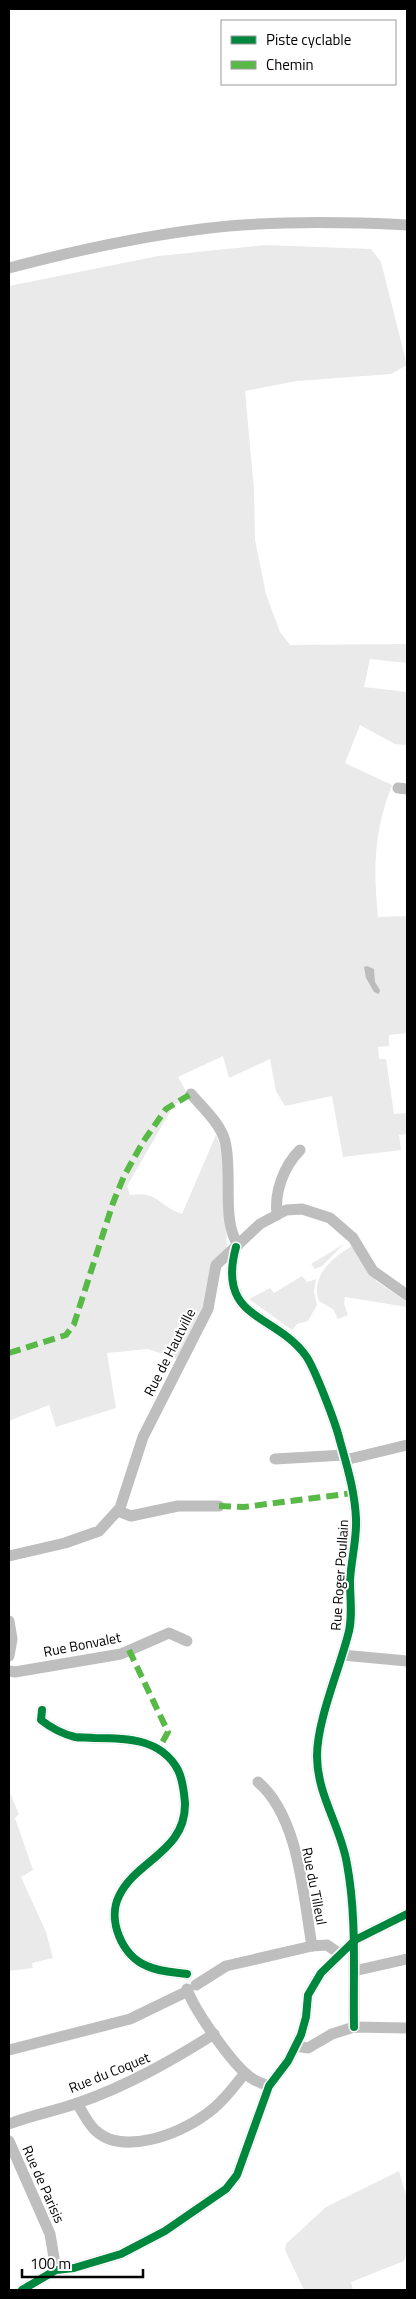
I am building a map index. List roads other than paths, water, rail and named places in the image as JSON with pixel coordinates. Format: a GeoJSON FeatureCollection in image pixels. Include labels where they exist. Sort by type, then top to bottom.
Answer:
{"type":"FeatureCollection","features":[{"type":"Feature","properties":{"kind":"street"},"geometry":{"type":"LineString","coordinates":[[9,268],[63,253],[150,237],[229,226],[340,222],[407,225]]}},
{"type":"Feature","properties":{"kind":"street"},"geometry":{"type":"LineString","coordinates":[[191,1094],[216,1123],[224,1140],[230,1175],[229,1220],[232,1236],[237,1246]]}},
{"type":"Feature","properties":{"kind":"street"},"geometry":{"type":"LineString","coordinates":[[277,1214],[275,1202],[278,1189],[292,1158],[300,1150]]}},
{"type":"Feature","properties":{"kind":"street","name":"Rue de Hautville"},"geometry":{"type":"LineString","coordinates":[[9,1556],[65,1543],[99,1531],[118,1511],[143,1437],[208,1309],[216,1265],[260,1224],[277,1214],[302,1208],[330,1218],[353,1238],[373,1271],[407,1295]]}},
{"type":"Feature","properties":{"kind":"street","name":"Rue Roger Poullain"},"geometry":{"type":"LineString","coordinates":[[237,1246],[232,1260],[233,1282],[240,1302],[247,1310],[298,1346],[308,1358],[340,1438],[354,1500],[356,1521],[351,1577],[349,1634],[333,1685],[317,1755],[322,1791],[344,1847],[347,1864],[355,1940],[354,2027]]}},
{"type":"Feature","properties":{"kind":"street"},"geometry":{"type":"LineString","coordinates":[[275,1459],[344,1457],[407,1445]]}},
{"type":"Feature","properties":{"kind":"street"},"geometry":{"type":"LineString","coordinates":[[118,1511],[132,1516],[178,1506],[218,1506]]}},
{"type":"Feature","properties":{"kind":"street"},"geometry":{"type":"LineString","coordinates":[[9,1622],[12,1639],[9,1656]]}},
{"type":"Feature","properties":{"kind":"street","name":"Rue Bonvalet"},"geometry":{"type":"LineString","coordinates":[[9,1671],[15,1672],[120,1654],[169,1633],[187,1641]]}},
{"type":"Feature","properties":{"kind":"street"},"geometry":{"type":"LineString","coordinates":[[342,1655],[407,1661]]}},
{"type":"Feature","properties":{"kind":"street"},"geometry":{"type":"LineString","coordinates":[[42,1710],[41,1720],[50,1727],[76,1737],[135,1740],[154,1746],[169,1758],[178,1770],[184,1790],[185,1808],[180,1827],[172,1842],[128,1883],[119,1896],[115,1909],[118,1936],[134,1957],[146,1966],[187,1981],[214,2034],[245,2073],[255,2081],[269,2086]]}},
{"type":"Feature","properties":{"kind":"street","name":"Rue du Tilleul"},"geometry":{"type":"LineString","coordinates":[[258,1782],[279,1806],[294,1851],[312,1946]]}},
{"type":"Feature","properties":{"kind":"street"},"geometry":{"type":"LineString","coordinates":[[23,2290],[56,2270],[74,2268],[120,2254],[165,2231],[226,2189],[237,2175],[269,2086],[296,2046],[306,2017],[308,1995],[321,1973],[355,1940],[407,1914]]}},
{"type":"Feature","properties":{"kind":"street"},"geometry":{"type":"LineString","coordinates":[[9,2050],[130,2019],[187,1981],[212,1975],[226,1966],[312,1946],[327,1945],[340,1954]]}},
{"type":"Feature","properties":{"kind":"street"},"geometry":{"type":"LineString","coordinates":[[354,1971],[407,1959]]}},
{"type":"Feature","properties":{"kind":"street"},"geometry":{"type":"LineString","coordinates":[[296,2046],[308,2048],[332,2034],[354,2027],[407,2028]]}},
{"type":"Feature","properties":{"kind":"street","name":"Rue du Coquet"},"geometry":{"type":"LineString","coordinates":[[9,2124],[34,2114],[77,2103],[159,2068],[214,2034]]}},
{"type":"Feature","properties":{"kind":"street"},"geometry":{"type":"LineString","coordinates":[[77,2103],[94,2129],[114,2141],[134,2142],[159,2138],[206,2115],[227,2096],[245,2073]]}},
{"type":"Feature","properties":{"kind":"street","name":"Rue de Parisis"},"geometry":{"type":"LineString","coordinates":[[9,2141],[50,2234],[56,2270]]}}]}
